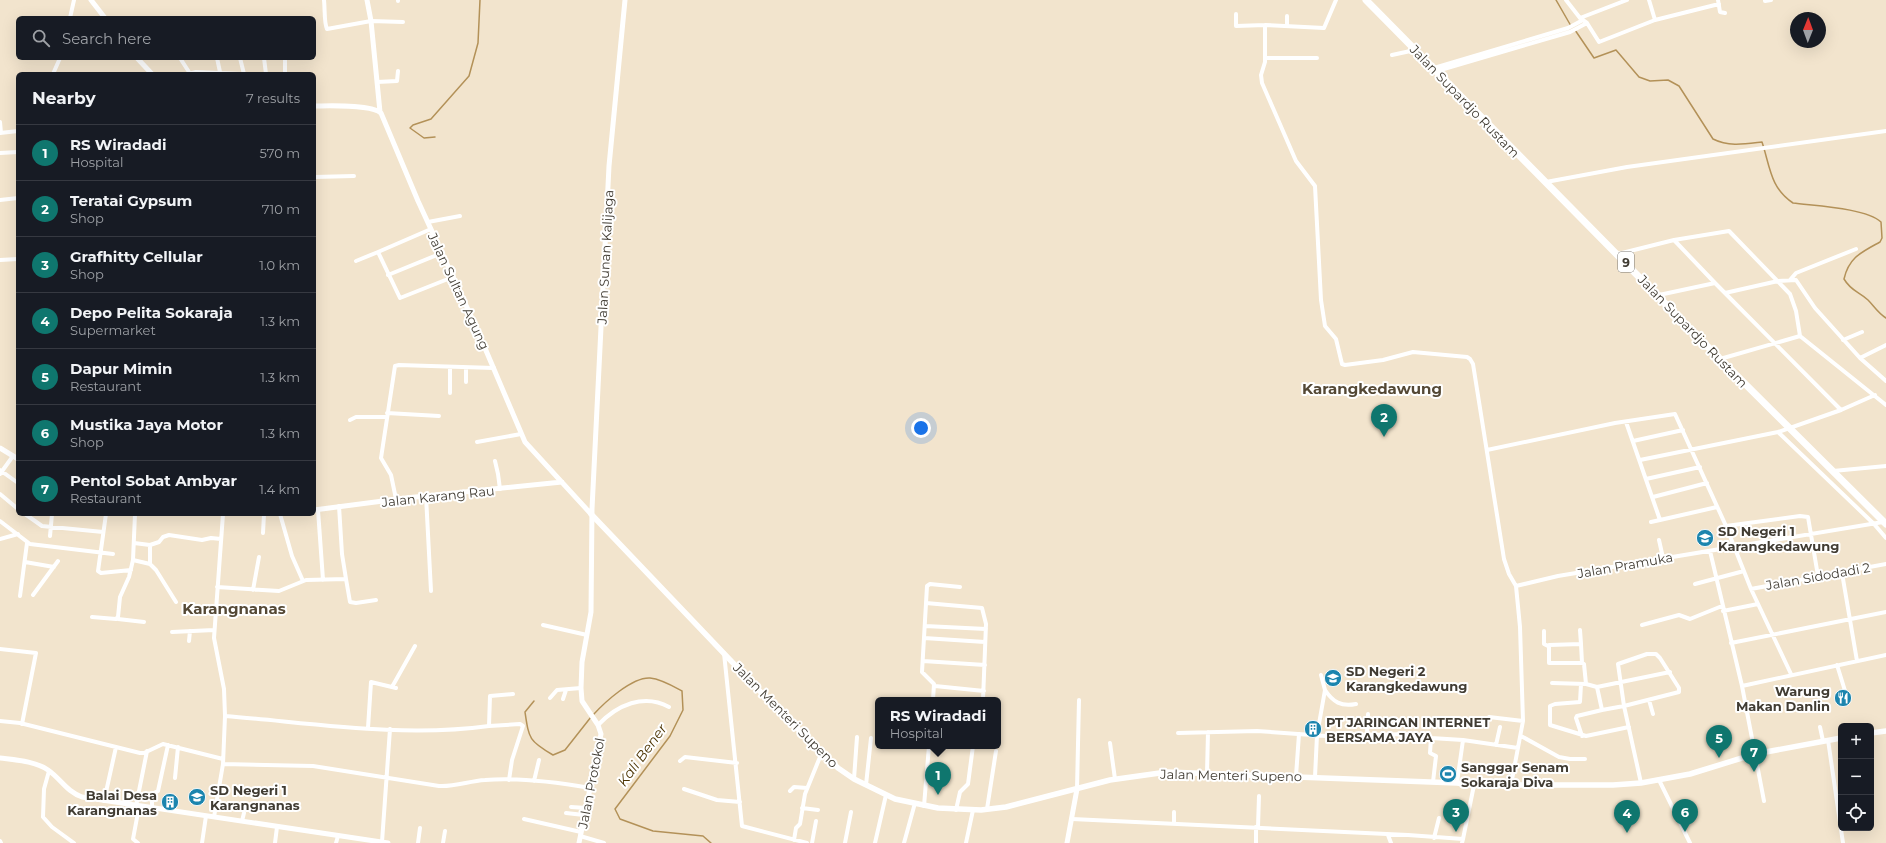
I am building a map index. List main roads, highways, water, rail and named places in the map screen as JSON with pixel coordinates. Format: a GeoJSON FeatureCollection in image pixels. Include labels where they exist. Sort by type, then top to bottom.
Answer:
{"type":"FeatureCollection","features":[{"type":"Feature","properties":{"kind":"highway","name":"Jalan Supardjo Rustam"},"geometry":{"type":"LineString","coordinates":[[1366,0],[1436,69],[1545,182],[1659,295],[1720,359],[1885,523]]}},
{"type":"Feature","properties":{"kind":"main road","name":"Jalan Menteri Supeno"},"geometry":{"type":"LineString","coordinates":[[591,514],[724,653],[838,768],[854,779],[886,795],[924,806],[956,810],[987,810],[1006,807],[1115,779],[1167,772],[1296,776],[1474,785],[1592,786],[1641,784],[1690,774],[1755,754],[1838,739]]}},
{"type":"Feature","properties":{"kind":"main road"},"geometry":{"type":"LineString","coordinates":[[1874,733],[1886,731]]}},
{"type":"Feature","properties":{"kind":"waterway"},"geometry":{"type":"LineString","coordinates":[[435,137],[424,138],[410,128],[413,125],[431,119],[469,76],[478,43],[480,0]]}},
{"type":"Feature","properties":{"kind":"waterway"},"geometry":{"type":"LineString","coordinates":[[1556,0],[1571,26]]}},
{"type":"Feature","properties":{"kind":"waterway"},"geometry":{"type":"LineString","coordinates":[[1575,30],[1594,58],[1616,50],[1639,77],[1650,81],[1668,80],[1679,86],[1713,139],[1719,142],[1731,144],[1762,142],[1775,183],[1785,197],[1793,203],[1852,211],[1874,217],[1881,222],[1882,238],[1880,242],[1862,252],[1853,260],[1849,265],[1844,279],[1852,289],[1868,300],[1878,312],[1886,318]]}},
{"type":"Feature","properties":{"kind":"waterway","name":"Kali Bener"},"geometry":{"type":"LineString","coordinates":[[593,715],[619,691],[643,679],[650,678],[658,680],[682,691],[683,710],[670,736],[615,809],[620,819],[653,831],[703,836],[711,843]]}},
{"type":"Feature","properties":{"kind":"waterway","name":"Kali Bener"},"geometry":{"type":"LineString","coordinates":[[534,701],[525,712],[529,734],[539,746],[553,755],[565,750],[591,717]]}},
{"type":"Feature","properties":{"kind":"place","name":"Teratai Gypsum"},"geometry":{"type":"Point","coordinates":[1384,437]}},
{"type":"Feature","properties":{"kind":"place","name":"SD Negeri 1 Karangkedawung"},"geometry":{"type":"Point","coordinates":[1705,538]}},
{"type":"Feature","properties":{"kind":"place","name":"SD Negeri 2 Karangkedawung"},"geometry":{"type":"Point","coordinates":[1333,678]}},
{"type":"Feature","properties":{"kind":"place","name":"Warung Makan Danlin"},"geometry":{"type":"Point","coordinates":[1843,698]}},
{"type":"Feature","properties":{"kind":"place","name":"PT JARINGAN INTERNET BERSAMA JAYA"},"geometry":{"type":"Point","coordinates":[1313,729]}},
{"type":"Feature","properties":{"kind":"place","name":"Dapur Mimin"},"geometry":{"type":"Point","coordinates":[1719,758]}},
{"type":"Feature","properties":{"kind":"place","name":"Pentol Sobat Ambyar"},"geometry":{"type":"Point","coordinates":[1754,772]}},
{"type":"Feature","properties":{"kind":"place","name":"Sanggar Senam Sokaraja Diva"},"geometry":{"type":"Point","coordinates":[1448,774]}},
{"type":"Feature","properties":{"kind":"place","name":"RS Wiradadi"},"geometry":{"type":"Point","coordinates":[938,795]}},
{"type":"Feature","properties":{"kind":"place","name":"SD Negeri 1 Karangnanas"},"geometry":{"type":"Point","coordinates":[197,797]}},
{"type":"Feature","properties":{"kind":"place","name":"Balai Desa Karangnanas"},"geometry":{"type":"Point","coordinates":[170,802]}},
{"type":"Feature","properties":{"kind":"place","name":"Grafhitty Cellular"},"geometry":{"type":"Point","coordinates":[1456,832]}},
{"type":"Feature","properties":{"kind":"place","name":"Mustika Jaya Motor"},"geometry":{"type":"Point","coordinates":[1685,832]}},
{"type":"Feature","properties":{"kind":"place","name":"Depo Pelita Sokaraja"},"geometry":{"type":"Point","coordinates":[1627,833]}},
{"type":"Feature","properties":{"kind":"district","name":"Karangkedawung"},"geometry":{"type":"Point","coordinates":[1372,388]}},
{"type":"Feature","properties":{"kind":"district","name":"Karangnanas"},"geometry":{"type":"Point","coordinates":[234,608]}}]}
